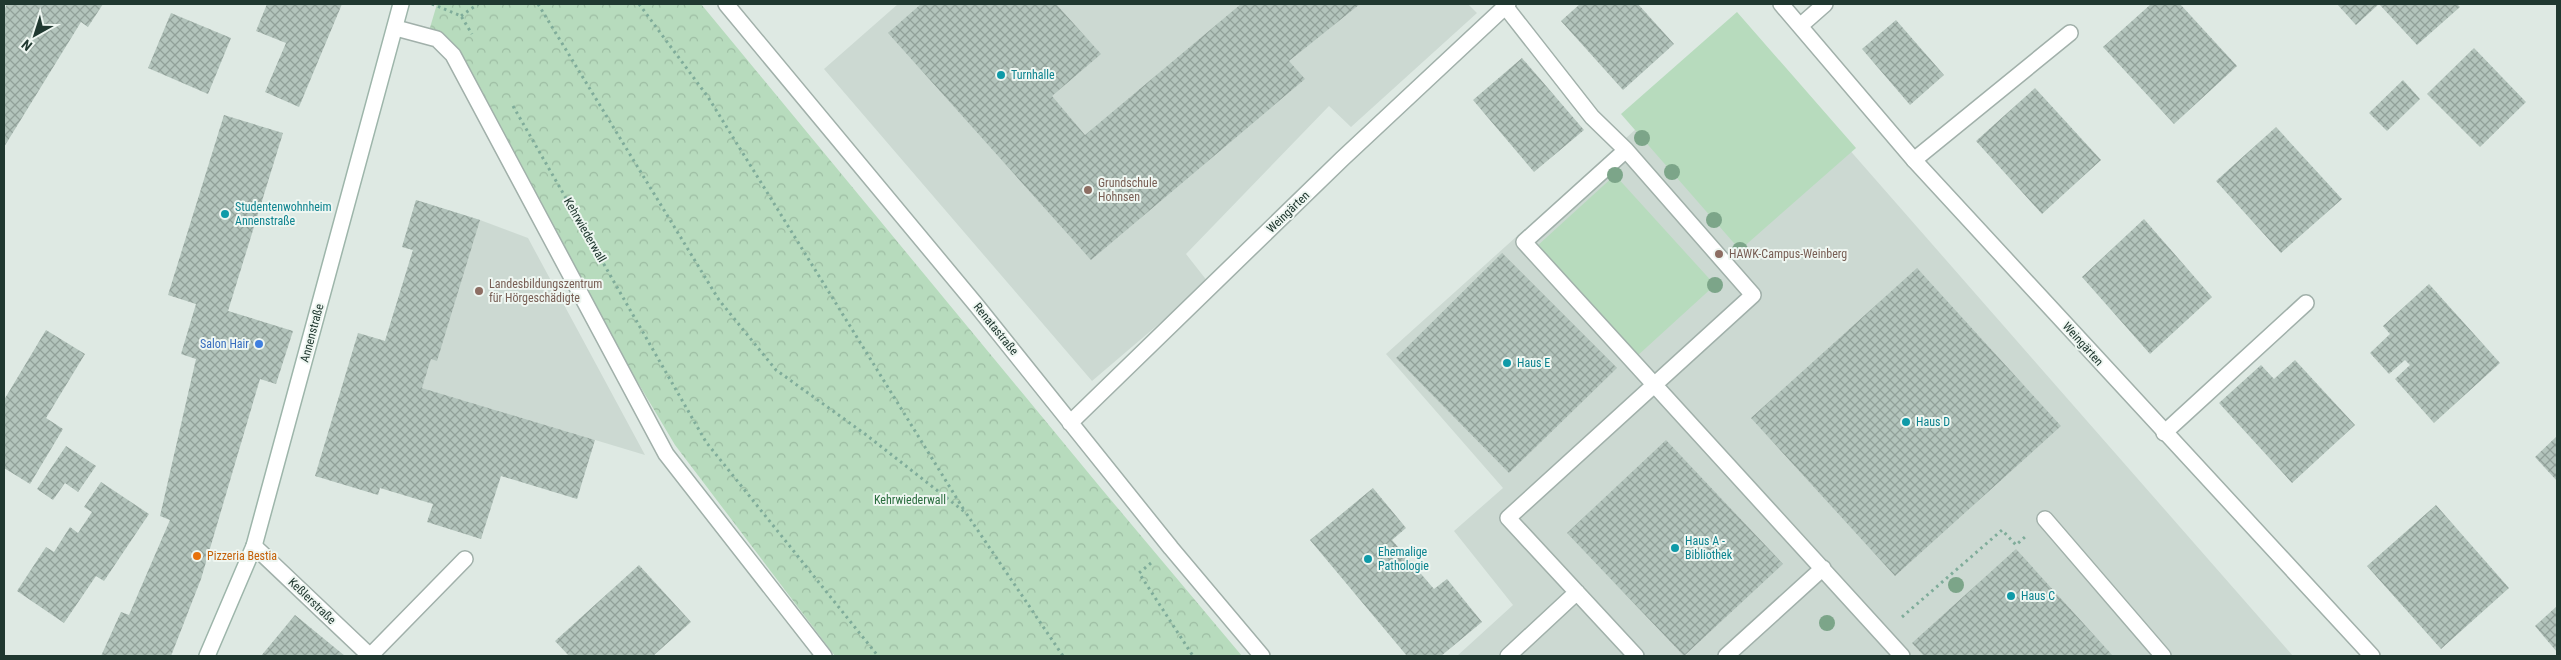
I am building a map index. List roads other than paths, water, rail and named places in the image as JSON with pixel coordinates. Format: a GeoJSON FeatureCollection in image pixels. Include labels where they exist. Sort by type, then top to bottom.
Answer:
{"type":"FeatureCollection","features":[{"type":"Feature","properties":{"kind":"street","name":"Annenstraße"},"geometry":{"type":"LineString","coordinates":[[206,656],[254,546],[401,4]]}},
{"type":"Feature","properties":{"kind":"street","name":"Renatastraße"},"geometry":{"type":"LineString","coordinates":[[726,4],[978,306],[1171,548],[1262,656]]}},
{"type":"Feature","properties":{"kind":"street","name":"Weingärten"},"geometry":{"type":"LineString","coordinates":[[1781,4],[1914,160],[2164,433],[2372,656]]}},
{"type":"Feature","properties":{"kind":"street"},"geometry":{"type":"LineString","coordinates":[[1800,26],[1825,4]]}},
{"type":"Feature","properties":{"kind":"street"},"geometry":{"type":"LineString","coordinates":[[1506,5],[1592,116],[1626,150],[1753,296],[1508,518],[1636,656]]}},
{"type":"Feature","properties":{"kind":"street","name":"Weingärten"},"geometry":{"type":"LineString","coordinates":[[1070,423],[1342,159],[1506,5]]}},
{"type":"Feature","properties":{"kind":"street"},"geometry":{"type":"LineString","coordinates":[[396,28],[437,39],[453,55],[666,454],[824,656]]}},
{"type":"Feature","properties":{"kind":"street"},"geometry":{"type":"LineString","coordinates":[[1914,160],[2070,33]]}},
{"type":"Feature","properties":{"kind":"street"},"geometry":{"type":"LineString","coordinates":[[1626,150],[1524,242],[1902,656]]}},
{"type":"Feature","properties":{"kind":"street"},"geometry":{"type":"LineString","coordinates":[[2164,433],[2306,303]]}},
{"type":"Feature","properties":{"kind":"street"},"geometry":{"type":"LineString","coordinates":[[2045,519],[2163,656]]}},
{"type":"Feature","properties":{"kind":"street","name":"Keßlerstraße"},"geometry":{"type":"LineString","coordinates":[[254,546],[370,656]]}},
{"type":"Feature","properties":{"kind":"street"},"geometry":{"type":"LineString","coordinates":[[370,656],[465,559]]}},
{"type":"Feature","properties":{"kind":"street"},"geometry":{"type":"LineString","coordinates":[[1726,656],[1823,568]]}},
{"type":"Feature","properties":{"kind":"street"},"geometry":{"type":"LineString","coordinates":[[1508,656],[1577,592]]}},
{"type":"Feature","properties":{"kind":"place","name":"Turnhalle"},"geometry":{"type":"Point","coordinates":[1001,75]}},
{"type":"Feature","properties":{"kind":"place","name":"Grundschule Hohnsen"},"geometry":{"type":"Point","coordinates":[1088,190]}},
{"type":"Feature","properties":{"kind":"place","name":"Studentenwohnheim Annenstraße"},"geometry":{"type":"Point","coordinates":[225,214]}},
{"type":"Feature","properties":{"kind":"place","name":"HAWK-Campus-Weinberg"},"geometry":{"type":"Point","coordinates":[1719,254]}},
{"type":"Feature","properties":{"kind":"place","name":"Landesbildungszentrum für Hörgeschädigte"},"geometry":{"type":"Point","coordinates":[479,291]}},
{"type":"Feature","properties":{"kind":"place","name":"Salon Hair"},"geometry":{"type":"Point","coordinates":[259,344]}},
{"type":"Feature","properties":{"kind":"place","name":"Haus E"},"geometry":{"type":"Point","coordinates":[1507,363]}},
{"type":"Feature","properties":{"kind":"place","name":"Haus D"},"geometry":{"type":"Point","coordinates":[1906,422]}},
{"type":"Feature","properties":{"kind":"place","name":"Haus A - Bibliothek"},"geometry":{"type":"Point","coordinates":[1675,548]}},
{"type":"Feature","properties":{"kind":"place","name":"Pizzeria Bestia"},"geometry":{"type":"Point","coordinates":[197,556]}},
{"type":"Feature","properties":{"kind":"place","name":"Ehemalige Pathologie"},"geometry":{"type":"Point","coordinates":[1368,559]}},
{"type":"Feature","properties":{"kind":"place","name":"Haus C"},"geometry":{"type":"Point","coordinates":[2011,596]}},
{"type":"Feature","properties":{"kind":"park label","name":"Kehrwiederwall"},"geometry":{"type":"Point","coordinates":[910,500]}}]}
